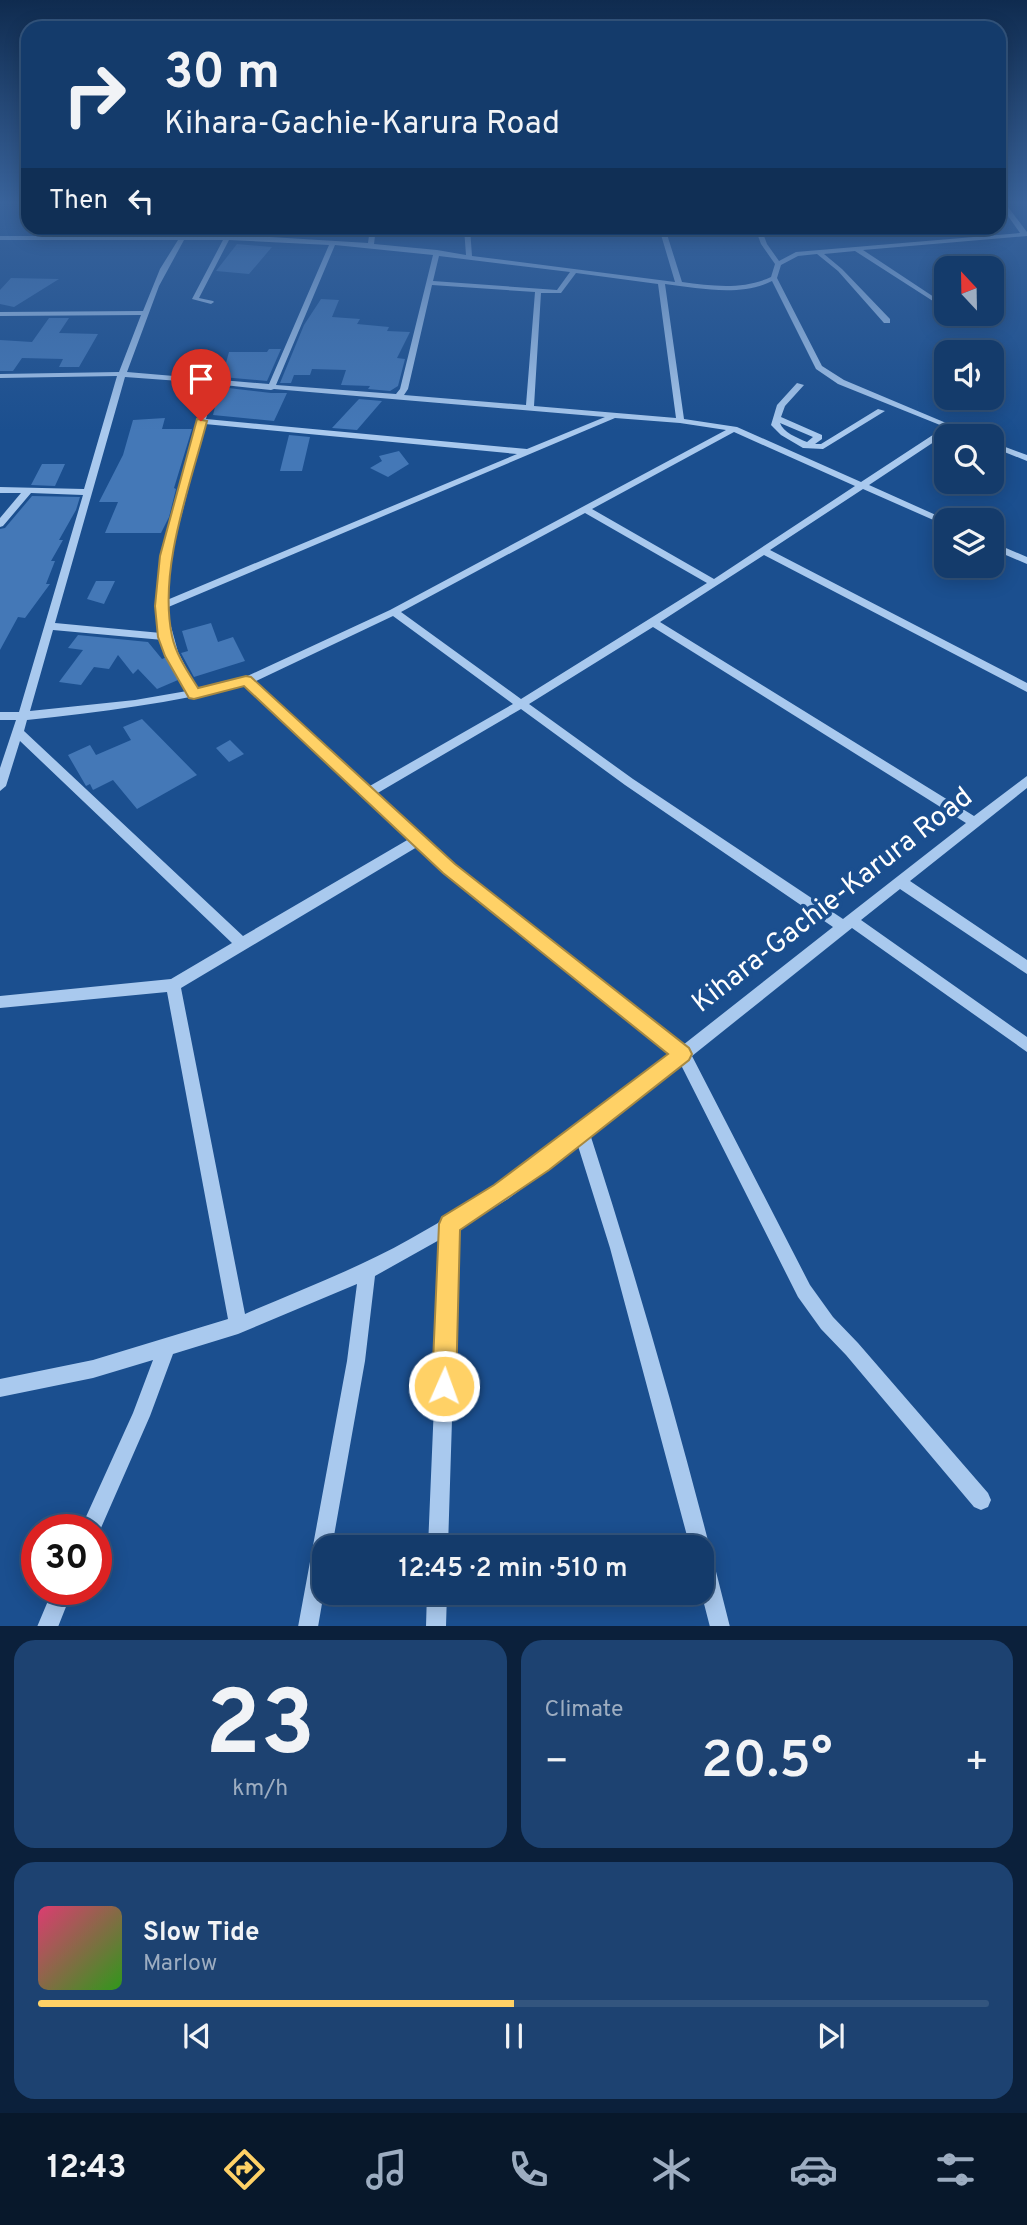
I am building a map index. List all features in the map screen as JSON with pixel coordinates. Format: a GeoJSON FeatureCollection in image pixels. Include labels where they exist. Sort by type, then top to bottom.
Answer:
{"type":"FeatureCollection","features":[{"type":"Feature","properties":{"kind":"street"},"geometry":{"type":"LineString","coordinates":[[0,786],[23,716],[122,374],[138,335],[143,313],[159,279]]}},
{"type":"Feature","properties":{"kind":"street"},"geometry":{"type":"LineString","coordinates":[[206,279],[195,299],[211,302]]}},
{"type":"Feature","properties":{"kind":"street"},"geometry":{"type":"LineString","coordinates":[[271,388],[318,279]]}},
{"type":"Feature","properties":{"kind":"street"},"geometry":{"type":"LineString","coordinates":[[398,398],[404,389],[429,279]]}},
{"type":"Feature","properties":{"kind":"street"},"geometry":{"type":"LineString","coordinates":[[428,283],[538,292],[563,291],[570,279]]}},
{"type":"Feature","properties":{"kind":"street"},"geometry":{"type":"LineString","coordinates":[[639,279],[679,284],[748,287],[765,284],[773,279]]}},
{"type":"Feature","properties":{"kind":"street"},"geometry":{"type":"LineString","coordinates":[[677,279],[679,284]]}},
{"type":"Feature","properties":{"kind":"street"},"geometry":{"type":"LineString","coordinates":[[774,279],[824,372],[841,382],[944,424]]}},
{"type":"Feature","properties":{"kind":"street"},"geometry":{"type":"LineString","coordinates":[[848,279],[887,321]]}},
{"type":"Feature","properties":{"kind":"street"},"geometry":{"type":"LineString","coordinates":[[902,279],[934,299]]}},
{"type":"Feature","properties":{"kind":"street"},"geometry":{"type":"LineString","coordinates":[[661,282],[680,421]]}},
{"type":"Feature","properties":{"kind":"street"},"geometry":{"type":"LineString","coordinates":[[530,408],[538,292]]}},
{"type":"Feature","properties":{"kind":"street"},"geometry":{"type":"LineString","coordinates":[[0,314],[143,313]]}},
{"type":"Feature","properties":{"kind":"street"},"geometry":{"type":"LineString","coordinates":[[0,376],[122,374],[680,421],[734,429],[934,517]]}},
{"type":"Feature","properties":{"kind":"street"},"geometry":{"type":"LineString","coordinates":[[194,694],[172,656],[165,637],[161,606],[166,556],[211,383]]}},
{"type":"Feature","properties":{"kind":"street"},"geometry":{"type":"LineString","coordinates":[[793,453],[819,437],[776,418],[781,405],[800,385]]}},
{"type":"Feature","properties":{"kind":"street"},"geometry":{"type":"LineString","coordinates":[[808,445],[823,446],[881,411]]}},
{"type":"Feature","properties":{"kind":"street"},"geometry":{"type":"LineString","coordinates":[[161,606],[615,416]]}},
{"type":"Feature","properties":{"kind":"street"},"geometry":{"type":"LineString","coordinates":[[201,421],[530,452]]}},
{"type":"Feature","properties":{"kind":"street"},"geometry":{"type":"LineString","coordinates":[[0,716],[135,704],[194,694],[246,681],[394,612],[734,429]]}},
{"type":"Feature","properties":{"kind":"street"},"geometry":{"type":"LineString","coordinates":[[367,793],[522,704],[653,622],[934,438]]}},
{"type":"Feature","properties":{"kind":"street"},"geometry":{"type":"LineString","coordinates":[[1004,449],[1027,458]]}},
{"type":"Feature","properties":{"kind":"street"},"geometry":{"type":"LineString","coordinates":[[0,490],[88,492]]}},
{"type":"Feature","properties":{"kind":"street"},"geometry":{"type":"LineString","coordinates":[[0,524],[27,491]]}},
{"type":"Feature","properties":{"kind":"street"},"geometry":{"type":"LineString","coordinates":[[585,509],[714,583]]}},
{"type":"Feature","properties":{"kind":"street"},"geometry":{"type":"LineString","coordinates":[[762,550],[1027,688]]}},
{"type":"Feature","properties":{"kind":"street"},"geometry":{"type":"LineString","coordinates":[[1004,550],[1027,561]]}},
{"type":"Feature","properties":{"kind":"street"},"geometry":{"type":"LineString","coordinates":[[394,612],[629,782],[847,923],[1027,1045]]}},
{"type":"Feature","properties":{"kind":"street"},"geometry":{"type":"LineString","coordinates":[[653,622],[976,823]]}},
{"type":"Feature","properties":{"kind":"street"},"geometry":{"type":"LineString","coordinates":[[49,626],[165,637]]}},
{"type":"Feature","properties":{"kind":"street"},"geometry":{"type":"LineString","coordinates":[[246,681],[449,869],[683,1054],[804,1291],[827,1323],[981,1500]]}},
{"type":"Feature","properties":{"kind":"street"},"geometry":{"type":"LineString","coordinates":[[18,732],[243,945]]}},
{"type":"Feature","properties":{"kind":"street","name":"Kihara-Gachie-Karura Road"},"geometry":{"type":"LineString","coordinates":[[0,1388],[93,1369],[238,1325],[367,1271],[450,1224],[502,1192],[582,1133],[1027,781]]}},
{"type":"Feature","properties":{"kind":"street"},"geometry":{"type":"LineString","coordinates":[[0,1002],[173,985],[418,840]]}},
{"type":"Feature","properties":{"kind":"street"},"geometry":{"type":"LineString","coordinates":[[899,881],[1027,968]]}},
{"type":"Feature","properties":{"kind":"street"},"geometry":{"type":"LineString","coordinates":[[173,985],[238,1325]]}},
{"type":"Feature","properties":{"kind":"street"},"geometry":{"type":"LineString","coordinates":[[582,1133],[618,1248],[697,1535]]}},
{"type":"Feature","properties":{"kind":"street"},"geometry":{"type":"LineString","coordinates":[[438,1535],[450,1224]]}},
{"type":"Feature","properties":{"kind":"street"},"geometry":{"type":"LineString","coordinates":[[308,1626],[356,1361],[367,1271]]}},
{"type":"Feature","properties":{"kind":"street"},"geometry":{"type":"LineString","coordinates":[[97,1514],[141,1416],[166,1348]]}},
{"type":"Feature","properties":{"kind":"street"},"geometry":{"type":"LineString","coordinates":[[714,1602],[720,1626]]}},
{"type":"Feature","properties":{"kind":"street"},"geometry":{"type":"LineString","coordinates":[[47,1626],[57,1605]]}},
{"type":"Feature","properties":{"kind":"street"},"geometry":{"type":"LineString","coordinates":[[436,1626],[437,1605]]}},
{"type":"Feature","properties":{"kind":"building"},"geometry":{"type":"Polygon","coordinates":[[[10,279],[59,279],[14,307],[0,304],[0,290],[10,279]]]}},
{"type":"Feature","properties":{"kind":"building"},"geometry":{"type":"Polygon","coordinates":[[[321,299],[339,300],[332,317],[360,319],[357,324],[389,327],[387,331],[410,332],[397,358],[405,359],[398,386],[390,391],[368,389],[370,386],[341,385],[346,370],[312,369],[310,375],[294,375],[291,383],[280,383],[304,325],[321,299]]]}},
{"type":"Feature","properties":{"kind":"building"},"geometry":{"type":"Polygon","coordinates":[[[49,318],[69,318],[59,333],[98,334],[79,367],[59,367],[63,359],[22,358],[13,371],[0,371],[0,340],[32,342],[49,318]]]}},
{"type":"Feature","properties":{"kind":"building"},"geometry":{"type":"Polygon","coordinates":[[[269,349],[281,349],[267,381],[222,377],[229,352],[267,352],[269,349]]]}},
{"type":"Feature","properties":{"kind":"building"},"geometry":{"type":"Polygon","coordinates":[[[220,387],[287,393],[274,421],[213,415],[220,387]]]}},
{"type":"Feature","properties":{"kind":"building"},"geometry":{"type":"Polygon","coordinates":[[[359,399],[382,401],[357,430],[332,428],[359,399]]]}},
{"type":"Feature","properties":{"kind":"building"},"geometry":{"type":"Polygon","coordinates":[[[165,418],[162,429],[192,429],[174,488],[176,489],[169,517],[161,533],[105,533],[118,502],[99,502],[123,455],[133,420],[165,418]]]}},
{"type":"Feature","properties":{"kind":"building"},"geometry":{"type":"Polygon","coordinates":[[[289,435],[310,437],[302,471],[280,471],[289,435]]]}},
{"type":"Feature","properties":{"kind":"building"},"geometry":{"type":"Polygon","coordinates":[[[399,451],[409,464],[388,477],[370,468],[382,461],[379,456],[399,451]]]}},
{"type":"Feature","properties":{"kind":"building"},"geometry":{"type":"Polygon","coordinates":[[[42,464],[65,464],[55,486],[31,485],[42,464]]]}},
{"type":"Feature","properties":{"kind":"building"},"geometry":{"type":"Polygon","coordinates":[[[32,496],[80,497],[76,510],[59,540],[63,540],[51,561],[55,561],[46,584],[50,584],[25,618],[18,617],[0,650],[0,529],[5,528],[32,496]]]}},
{"type":"Feature","properties":{"kind":"building"},"geometry":{"type":"Polygon","coordinates":[[[96,581],[115,581],[104,604],[87,599],[96,581]]]}},
{"type":"Feature","properties":{"kind":"building"},"geometry":{"type":"Polygon","coordinates":[[[211,623],[218,642],[233,637],[245,661],[194,677],[181,653],[188,651],[182,631],[211,623]]]}},
{"type":"Feature","properties":{"kind":"building"},"geometry":{"type":"Polygon","coordinates":[[[78,635],[148,642],[162,659],[167,657],[178,680],[157,689],[138,669],[133,674],[118,655],[109,669],[94,667],[81,685],[59,682],[83,650],[68,648],[78,635]]]}},
{"type":"Feature","properties":{"kind":"building"},"geometry":{"type":"Polygon","coordinates":[[[142,719],[197,775],[137,809],[113,780],[93,790],[90,784],[86,786],[68,755],[90,745],[96,755],[131,740],[123,727],[142,719]]]}},
{"type":"Feature","properties":{"kind":"building"},"geometry":{"type":"Polygon","coordinates":[[[230,740],[244,754],[229,762],[216,748],[230,740]]]}},
{"type":"Feature","properties":{"kind":"route"},"geometry":{"type":"LineString","coordinates":[[201,421],[166,556],[161,606],[165,637],[172,656],[194,694],[246,681],[449,869],[683,1054],[542,1163],[450,1224],[444,1386]]}}]}
